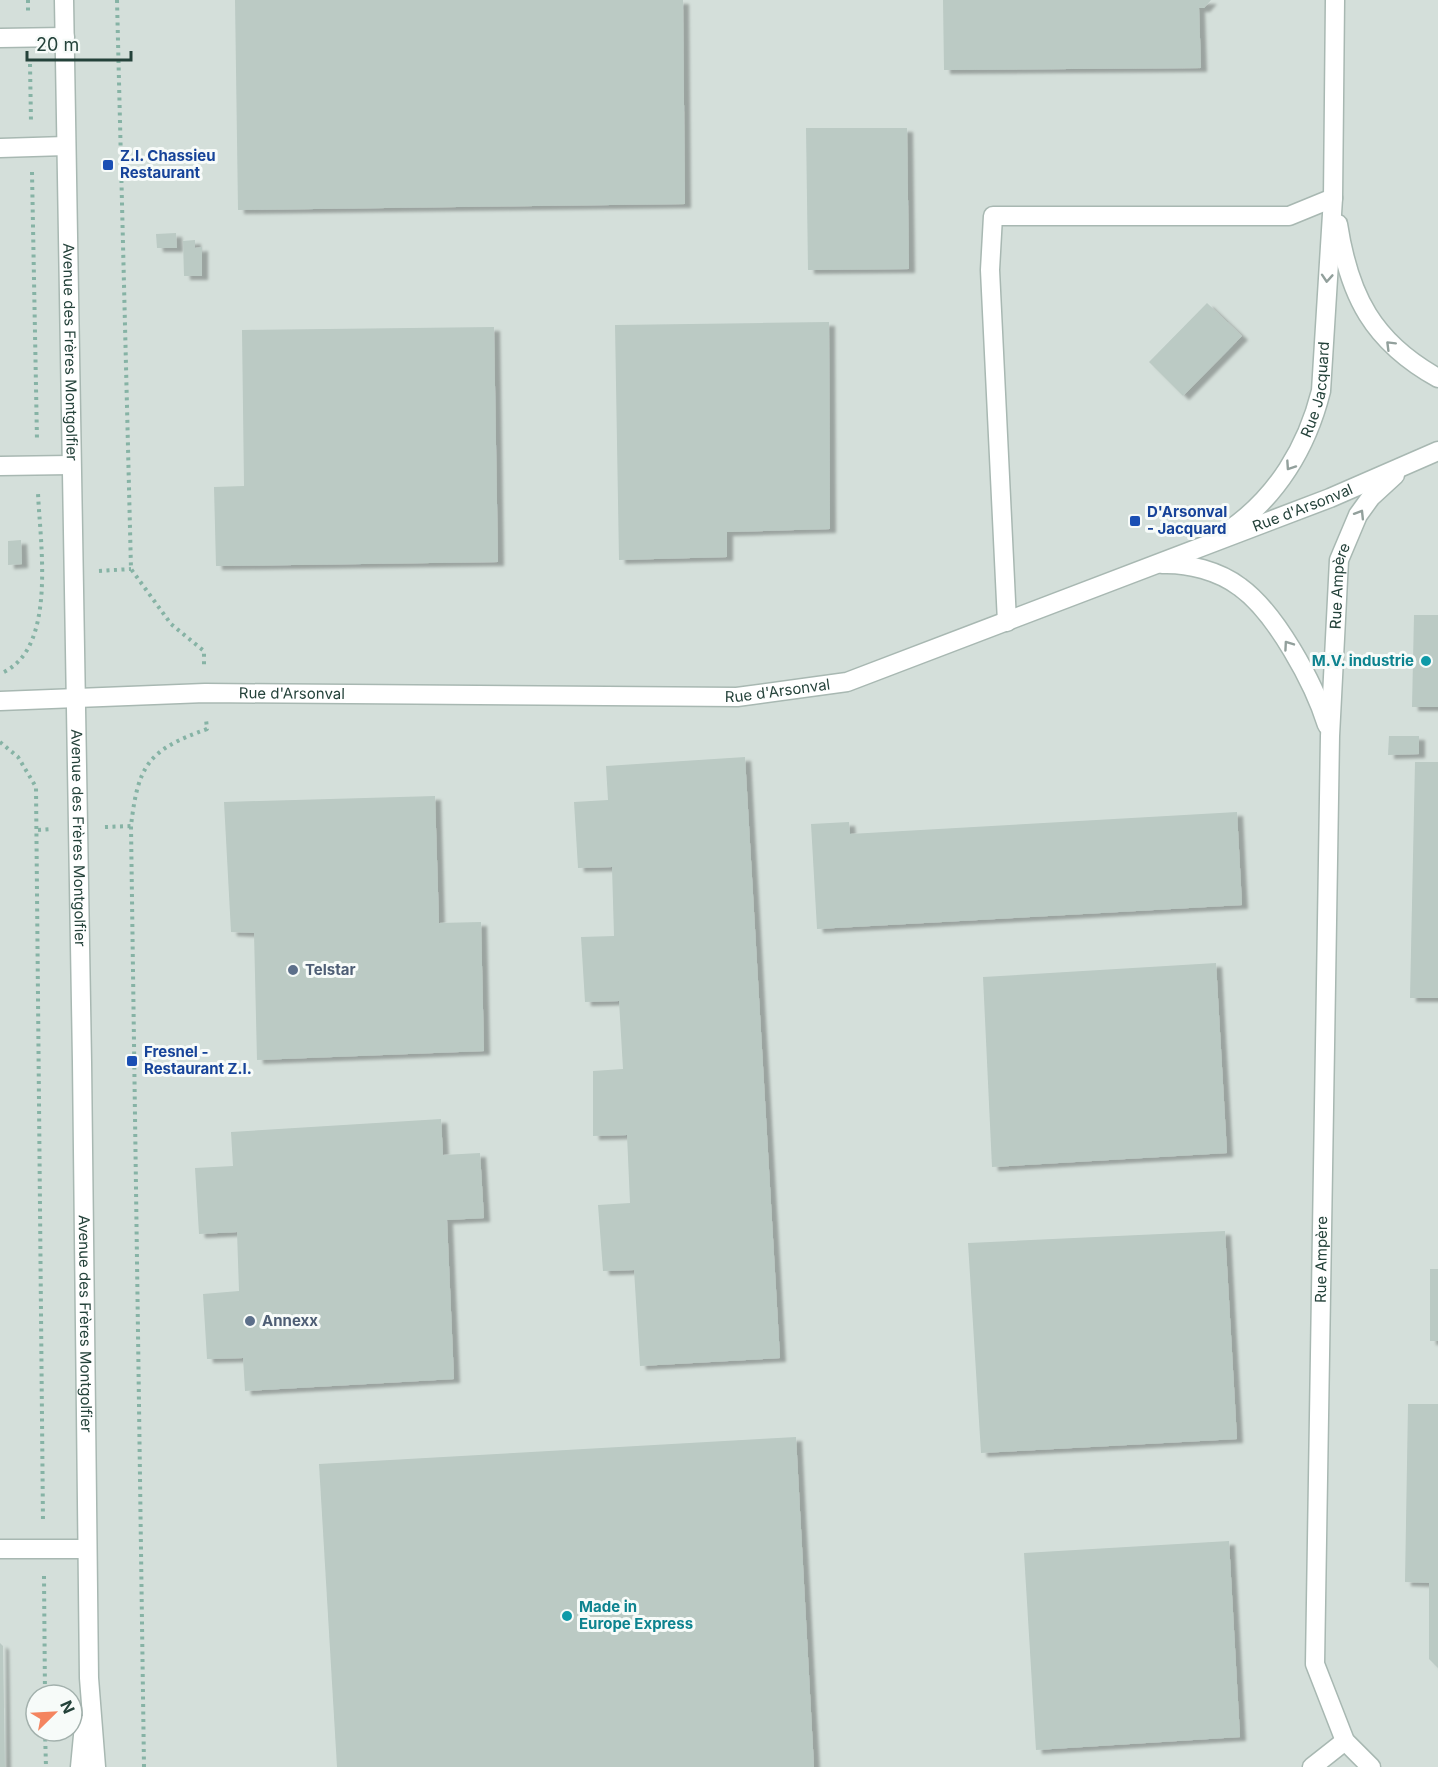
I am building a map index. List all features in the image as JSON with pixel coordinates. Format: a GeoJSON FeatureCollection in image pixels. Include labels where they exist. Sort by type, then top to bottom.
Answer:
{"type":"FeatureCollection","features":[{"type":"Feature","properties":{"kind":"street","name":"Avenue des Frères Montgolfier"},"geometry":{"type":"LineString","coordinates":[[64,0],[74,697],[82,1062],[89,1678],[96,1767]]}},
{"type":"Feature","properties":{"kind":"street","name":"Rue Jacquard"},"geometry":{"type":"LineString","coordinates":[[1212,542],[1242,521],[1270,495],[1297,455],[1314,419],[1321,391],[1334,198],[1335,0]]}},
{"type":"Feature","properties":{"kind":"street"},"geometry":{"type":"LineString","coordinates":[[0,38],[65,37]]}},
{"type":"Feature","properties":{"kind":"street"},"geometry":{"type":"LineString","coordinates":[[0,148],[66,146]]}},
{"type":"Feature","properties":{"kind":"street"},"geometry":{"type":"LineString","coordinates":[[1007,622],[990,270],[993,216],[1289,216],[1334,198]]}},
{"type":"Feature","properties":{"kind":"street","name":"Rue Jacquard"},"geometry":{"type":"LineString","coordinates":[[1334,198],[1347,264],[1359,298],[1374,327],[1399,354],[1438,378]]}},
{"type":"Feature","properties":{"kind":"street","name":"Rue d'Arsonval"},"geometry":{"type":"LineString","coordinates":[[0,701],[205,693],[737,698],[847,682],[1330,498],[1438,451]]}},
{"type":"Feature","properties":{"kind":"street","name":"Rue Ampère"},"geometry":{"type":"LineString","coordinates":[[1371,1767],[1345,1741],[1315,1664],[1330,736],[1339,560],[1352,528],[1371,497],[1413,462]]}},
{"type":"Feature","properties":{"kind":"street"},"geometry":{"type":"LineString","coordinates":[[4,467],[71,465]]}},
{"type":"Feature","properties":{"kind":"street","name":"Rue Ampère"},"geometry":{"type":"LineString","coordinates":[[1156,565],[1173,564],[1200,569],[1239,586],[1255,599],[1301,665],[1313,687],[1330,736]]}},
{"type":"Feature","properties":{"kind":"street"},"geometry":{"type":"LineString","coordinates":[[0,1549],[87,1549]]}},
{"type":"Feature","properties":{"kind":"street","name":"Avenue des Frères Montgolfier"},"geometry":{"type":"LineString","coordinates":[[80,1767],[89,1678]]}},
{"type":"Feature","properties":{"kind":"street"},"geometry":{"type":"LineString","coordinates":[[1312,1767],[1345,1741]]}},
{"type":"Feature","properties":{"kind":"path"},"geometry":{"type":"LineString","coordinates":[[0,674],[14,667],[31,647],[41,607],[28,0]]}},
{"type":"Feature","properties":{"kind":"path"},"geometry":{"type":"LineString","coordinates":[[117,0],[131,569],[171,624],[204,651],[207,729],[174,741],[148,762],[135,793],[131,826],[144,1767]]}},
{"type":"Feature","properties":{"kind":"path"},"geometry":{"type":"LineString","coordinates":[[0,742],[18,757],[36,787],[45,1683]]}},
{"type":"Feature","properties":{"kind":"path"},"geometry":{"type":"LineString","coordinates":[[45,1743],[46,1767]]}},
{"type":"Feature","properties":{"kind":"shaded area"},"geometry":{"type":"Polygon","coordinates":[[[0,0],[1438,0],[1438,1767],[0,1767],[0,0]]]}},
{"type":"Feature","properties":{"kind":"building"},"geometry":{"type":"Polygon","coordinates":[[[235,0],[683,0],[685,204],[238,210],[235,0]]]}},
{"type":"Feature","properties":{"kind":"building"},"geometry":{"type":"Polygon","coordinates":[[[943,0],[1211,0],[1204,8],[1199,8],[1201,68],[944,70],[943,0]]]}},
{"type":"Feature","properties":{"kind":"building"},"geometry":{"type":"Polygon","coordinates":[[[806,128],[907,128],[909,269],[808,270],[806,128]]]}},
{"type":"Feature","properties":{"kind":"building"},"geometry":{"type":"Polygon","coordinates":[[[176,233],[177,248],[157,248],[156,234],[176,233]]]}},
{"type":"Feature","properties":{"kind":"building"},"geometry":{"type":"Polygon","coordinates":[[[195,240],[195,248],[202,247],[202,276],[184,276],[183,241],[195,240]]]}},
{"type":"Feature","properties":{"kind":"building"},"geometry":{"type":"Polygon","coordinates":[[[1207,303],[1242,336],[1183,396],[1149,362],[1207,303]]]}},
{"type":"Feature","properties":{"kind":"building"},"geometry":{"type":"Polygon","coordinates":[[[829,322],[830,529],[727,532],[727,557],[619,560],[615,325],[829,322]]]}},
{"type":"Feature","properties":{"kind":"building"},"geometry":{"type":"Polygon","coordinates":[[[494,327],[498,562],[216,566],[214,487],[244,486],[242,330],[494,327]]]}},
{"type":"Feature","properties":{"kind":"building"},"geometry":{"type":"Polygon","coordinates":[[[21,540],[22,564],[8,565],[8,541],[21,540]]]}},
{"type":"Feature","properties":{"kind":"building","name":"M.V. industrie"},"geometry":{"type":"Polygon","coordinates":[[[1414,615],[1438,615],[1438,707],[1412,707],[1414,615]]]}},
{"type":"Feature","properties":{"kind":"building"},"geometry":{"type":"Polygon","coordinates":[[[1389,736],[1419,736],[1419,754],[1388,755],[1389,736]]]}},
{"type":"Feature","properties":{"kind":"building"},"geometry":{"type":"Polygon","coordinates":[[[745,757],[780,1358],[640,1366],[634,1270],[603,1271],[598,1205],[630,1203],[627,1135],[593,1136],[593,1071],[623,1069],[619,1001],[585,1002],[581,937],[614,936],[612,867],[578,868],[574,802],[608,800],[606,766],[745,757]]]}},
{"type":"Feature","properties":{"kind":"building"},"geometry":{"type":"Polygon","coordinates":[[[1415,762],[1438,762],[1438,998],[1410,998],[1415,762]]]}},
{"type":"Feature","properties":{"kind":"building"},"geometry":{"type":"Polygon","coordinates":[[[435,796],[439,923],[481,922],[484,1051],[257,1060],[254,933],[231,932],[224,802],[435,796]]]}},
{"type":"Feature","properties":{"kind":"building"},"geometry":{"type":"Polygon","coordinates":[[[1237,812],[1242,905],[817,929],[811,824],[849,822],[850,834],[1237,812]]]}},
{"type":"Feature","properties":{"kind":"building"},"geometry":{"type":"Polygon","coordinates":[[[1216,963],[1227,1153],[992,1167],[983,977],[1216,963]]]}},
{"type":"Feature","properties":{"kind":"building"},"geometry":{"type":"Polygon","coordinates":[[[441,1119],[443,1155],[480,1153],[484,1218],[447,1220],[454,1379],[245,1391],[243,1358],[207,1359],[203,1294],[239,1291],[237,1232],[199,1234],[195,1168],[233,1166],[231,1132],[441,1119]]]}},
{"type":"Feature","properties":{"kind":"building"},"geometry":{"type":"Polygon","coordinates":[[[1225,1231],[1237,1439],[981,1453],[968,1243],[1225,1231]]]}},
{"type":"Feature","properties":{"kind":"building"},"geometry":{"type":"Polygon","coordinates":[[[1430,1269],[1438,1269],[1438,1341],[1430,1341],[1430,1269]]]}},
{"type":"Feature","properties":{"kind":"building"},"geometry":{"type":"Polygon","coordinates":[[[1408,1404],[1438,1404],[1438,1668],[1429,1659],[1429,1583],[1405,1582],[1408,1404]]]}},
{"type":"Feature","properties":{"kind":"building","name":"Made in Europe Express"},"geometry":{"type":"Polygon","coordinates":[[[796,1437],[814,1767],[337,1767],[319,1464],[796,1437]]]}},
{"type":"Feature","properties":{"kind":"building"},"geometry":{"type":"Polygon","coordinates":[[[1229,1541],[1240,1737],[1036,1750],[1024,1553],[1229,1541]]]}},
{"type":"Feature","properties":{"kind":"building"},"geometry":{"type":"Polygon","coordinates":[[[0,1643],[3,1646],[5,1767],[0,1767],[0,1643]]]}},
{"type":"Feature","properties":{"kind":"place","name":"Z.I. Chassieu Restaurant"},"geometry":{"type":"Point","coordinates":[108,165]}},
{"type":"Feature","properties":{"kind":"place","name":"D'Arsonval - Jacquard"},"geometry":{"type":"Point","coordinates":[1135,521]}},
{"type":"Feature","properties":{"kind":"place","name":"M.V. industrie"},"geometry":{"type":"Point","coordinates":[1426,661]}},
{"type":"Feature","properties":{"kind":"place","name":"Telstar"},"geometry":{"type":"Point","coordinates":[293,970]}},
{"type":"Feature","properties":{"kind":"place","name":"Fresnel - Restaurant Z.I."},"geometry":{"type":"Point","coordinates":[132,1061]}},
{"type":"Feature","properties":{"kind":"place","name":"Annexx"},"geometry":{"type":"Point","coordinates":[250,1321]}},
{"type":"Feature","properties":{"kind":"place","name":"Made in Europe Express"},"geometry":{"type":"Point","coordinates":[567,1616]}}]}
